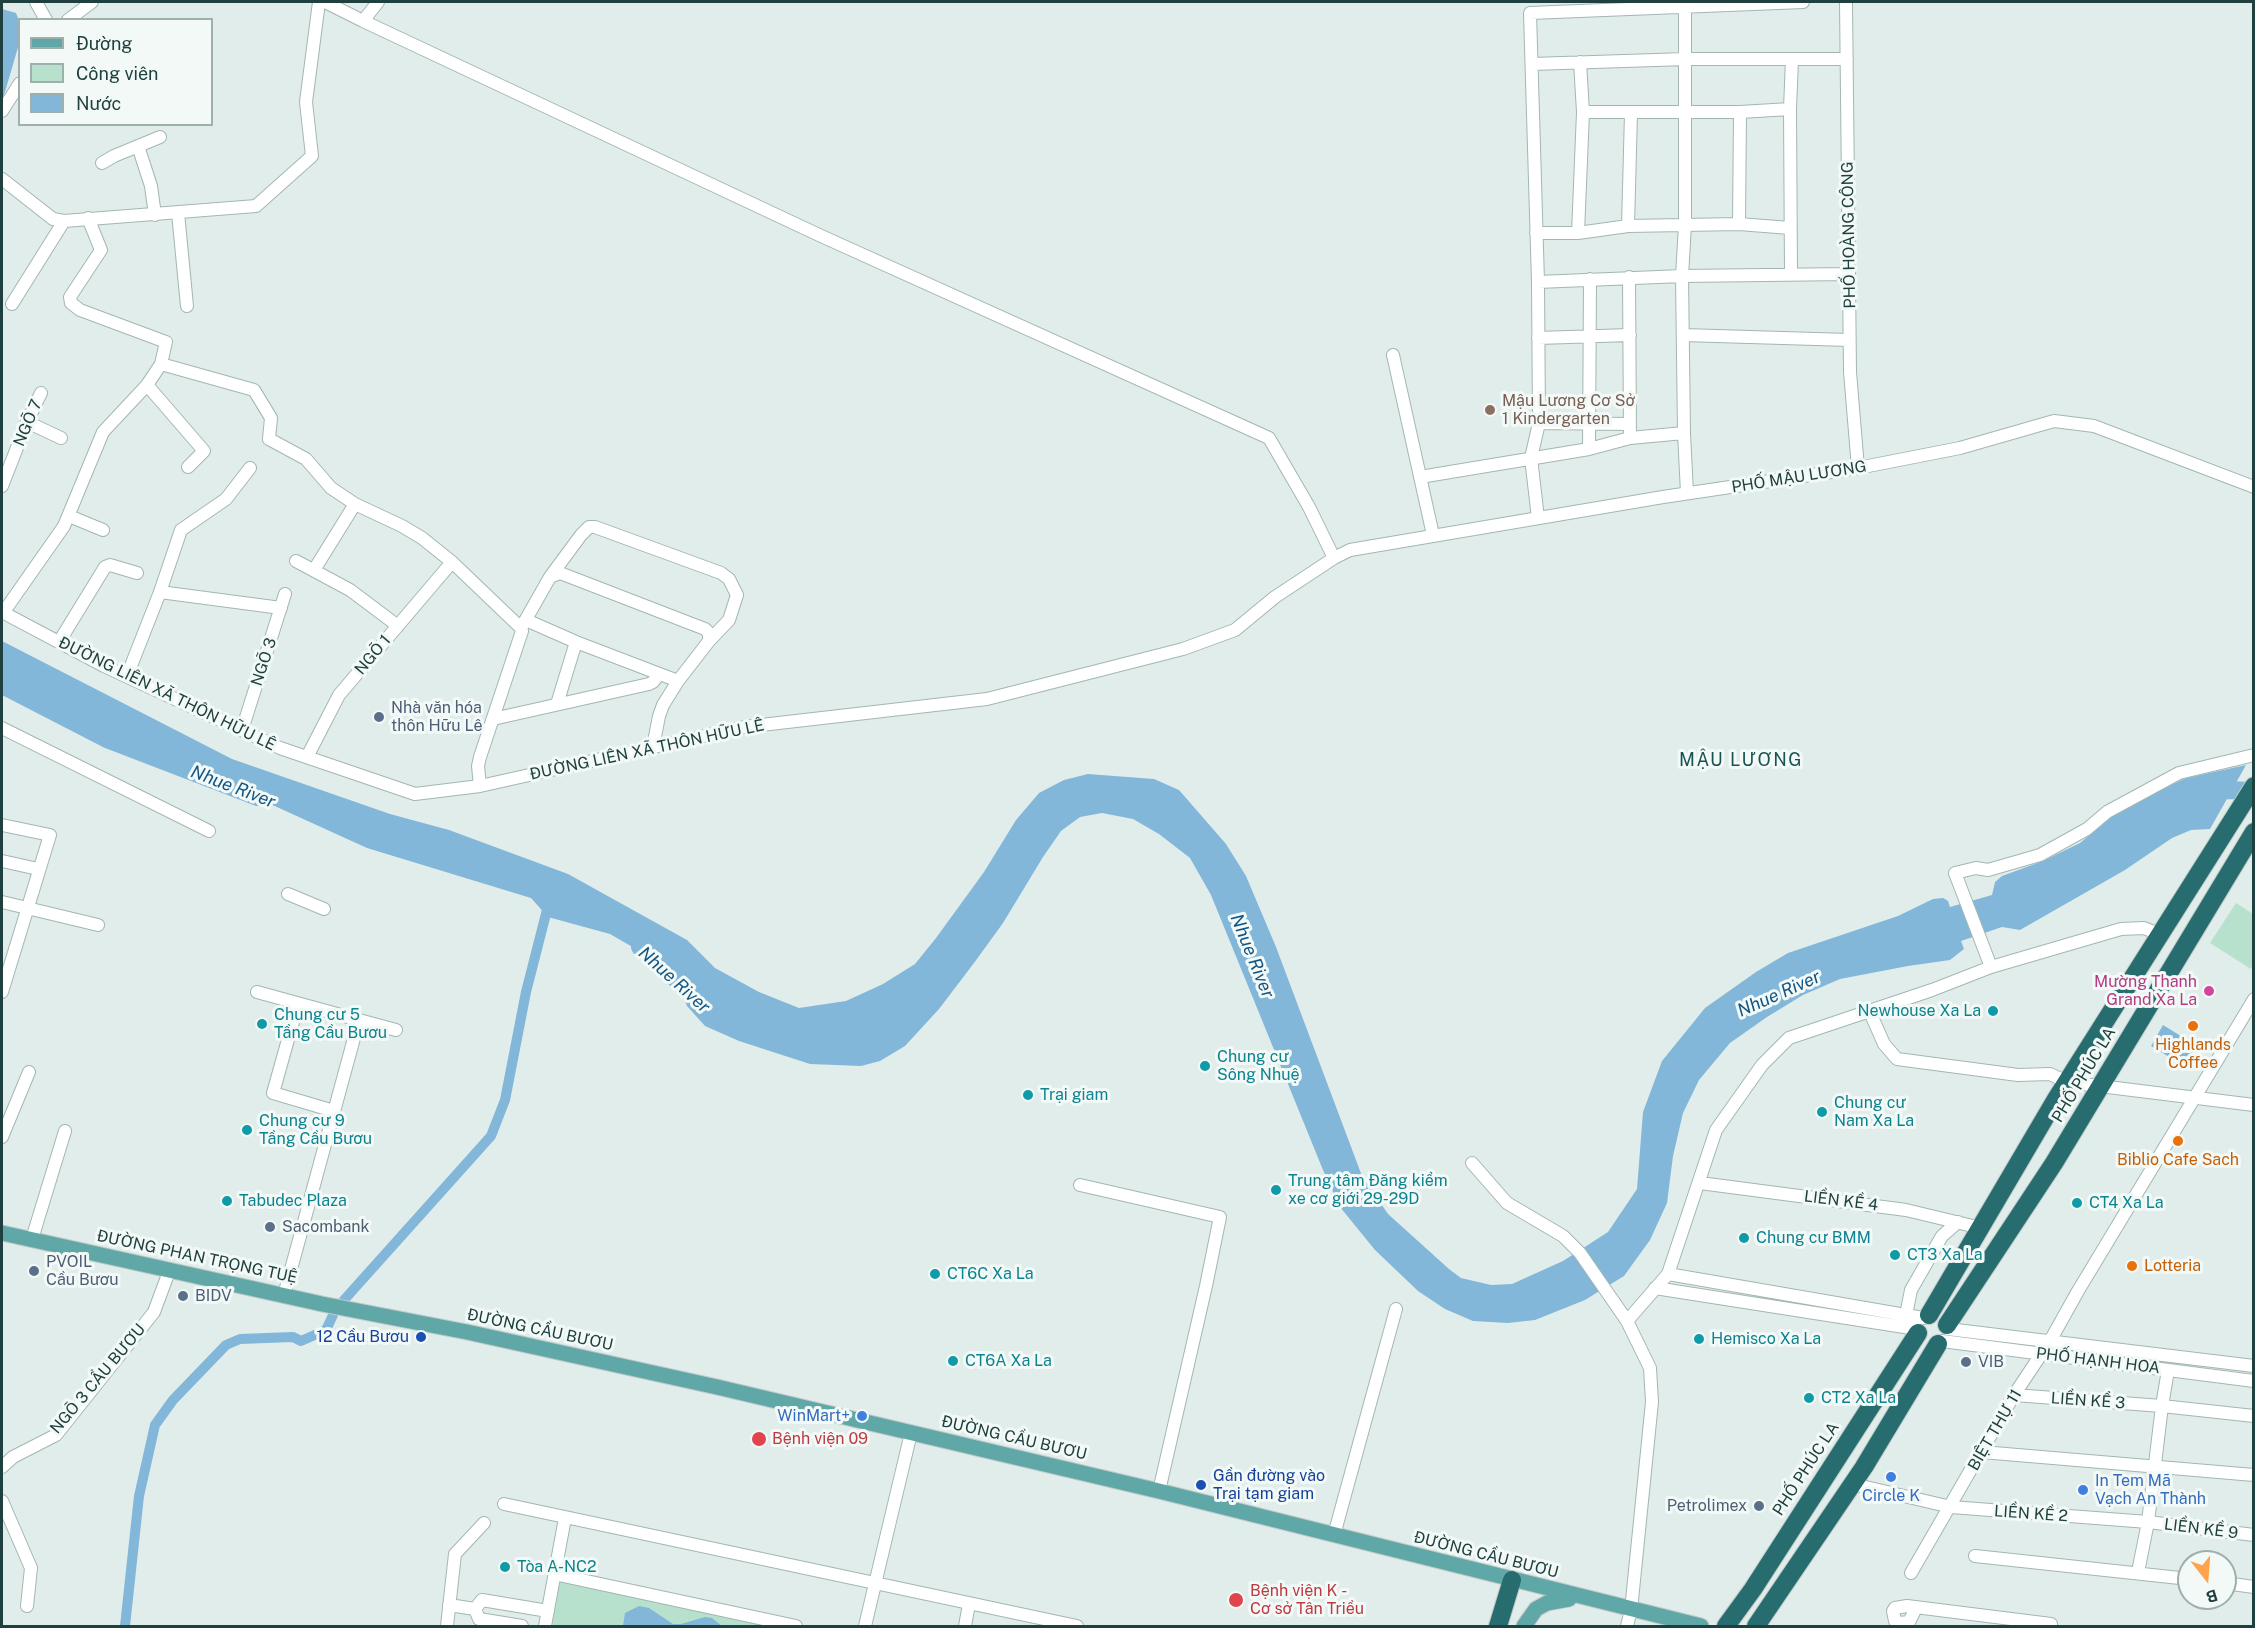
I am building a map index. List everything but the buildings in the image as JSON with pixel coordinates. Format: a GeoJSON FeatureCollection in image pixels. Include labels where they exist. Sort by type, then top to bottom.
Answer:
{"type":"FeatureCollection","features":[{"type":"Feature","properties":{"kind":"highway","name":"PHỐ PHÚC LA"},"geometry":{"type":"LineString","coordinates":[[1725,1626],[1753,1588],[1919,1322],[1981,1228],[2067,1082],[2253,786]]}},
{"type":"Feature","properties":{"kind":"highway","name":"PHỐ PHÚC LA"},"geometry":{"type":"LineString","coordinates":[[1756,1626],[1853,1484],[1944,1335],[2054,1163],[2251,836]]}},
{"type":"Feature","properties":{"kind":"highway"},"geometry":{"type":"LineString","coordinates":[[1940,1317],[1944,1335],[1933,1345],[1923,1342],[1919,1322],[1940,1317]]}},
{"type":"Feature","properties":{"kind":"highway"},"geometry":{"type":"LineString","coordinates":[[1498,1626],[1512,1580]]}},
{"type":"Feature","properties":{"kind":"main road","name":"ĐƯỜNG PHAN TRỌNG TUỆ"},"geometry":{"type":"LineString","coordinates":[[2,1233],[385,1317]]}},
{"type":"Feature","properties":{"kind":"main road","name":"ĐƯỜNG CẦU BƯƠU"},"geometry":{"type":"LineString","coordinates":[[385,1317],[466,1332],[717,1387],[1159,1491],[1701,1626]]}},
{"type":"Feature","properties":{"kind":"main road"},"geometry":{"type":"LineString","coordinates":[[1524,1626],[1536,1609],[1547,1603],[1555,1600],[1582,1598]]}},
{"type":"Feature","properties":{"kind":"street"},"geometry":{"type":"LineString","coordinates":[[36,2],[45,18]]}},
{"type":"Feature","properties":{"kind":"street"},"geometry":{"type":"LineString","coordinates":[[71,18],[92,2]]}},
{"type":"Feature","properties":{"kind":"street"},"geometry":{"type":"LineString","coordinates":[[2,179],[53,219],[64,221],[256,206],[312,156],[306,102],[319,2]]}},
{"type":"Feature","properties":{"kind":"street"},"geometry":{"type":"LineString","coordinates":[[325,2],[819,236],[1269,438],[1309,507],[1334,558]]}},
{"type":"Feature","properties":{"kind":"street"},"geometry":{"type":"LineString","coordinates":[[363,21],[378,2]]}},
{"type":"Feature","properties":{"kind":"street"},"geometry":{"type":"LineString","coordinates":[[1539,518],[1531,458],[1539,423],[1538,282],[1530,13],[1803,2]]}},
{"type":"Feature","properties":{"kind":"street","name":"PHỐ HOÀNG CÔNG"},"geometry":{"type":"LineString","coordinates":[[1846,2],[1849,340],[1858,468]]}},
{"type":"Feature","properties":{"kind":"street"},"geometry":{"type":"LineString","coordinates":[[1685,7],[1685,225],[1682,276],[1687,494]]}},
{"type":"Feature","properties":{"kind":"street"},"geometry":{"type":"LineString","coordinates":[[1532,64],[1686,59],[1847,59]]}},
{"type":"Feature","properties":{"kind":"street"},"geometry":{"type":"LineString","coordinates":[[1791,274],[1792,59]]}},
{"type":"Feature","properties":{"kind":"street"},"geometry":{"type":"LineString","coordinates":[[1578,233],[1583,112],[1580,62]]}},
{"type":"Feature","properties":{"kind":"street"},"geometry":{"type":"LineString","coordinates":[[2,111],[18,86]]}},
{"type":"Feature","properties":{"kind":"street"},"geometry":{"type":"LineString","coordinates":[[1583,112],[1740,112],[1790,109]]}},
{"type":"Feature","properties":{"kind":"street"},"geometry":{"type":"LineString","coordinates":[[1739,224],[1740,112]]}},
{"type":"Feature","properties":{"kind":"street"},"geometry":{"type":"LineString","coordinates":[[1628,226],[1631,113]]}},
{"type":"Feature","properties":{"kind":"street"},"geometry":{"type":"LineString","coordinates":[[102,163],[160,136]]}},
{"type":"Feature","properties":{"kind":"street"},"geometry":{"type":"LineString","coordinates":[[138,146],[151,186],[154,215]]}},
{"type":"Feature","properties":{"kind":"street"},"geometry":{"type":"LineString","coordinates":[[178,213],[187,306]]}},
{"type":"Feature","properties":{"kind":"street"},"geometry":{"type":"LineString","coordinates":[[2,613],[64,526],[104,432],[147,385],[161,364],[166,342],[80,310],[71,303],[70,297],[101,250],[88,218]]}},
{"type":"Feature","properties":{"kind":"street"},"geometry":{"type":"LineString","coordinates":[[12,304],[64,221]]}},
{"type":"Feature","properties":{"kind":"street"},"geometry":{"type":"LineString","coordinates":[[1536,233],[1578,233],[1628,226],[1739,224],[1790,228]]}},
{"type":"Feature","properties":{"kind":"street"},"geometry":{"type":"LineString","coordinates":[[1538,282],[1629,277],[1849,274]]}},
{"type":"Feature","properties":{"kind":"street"},"geometry":{"type":"LineString","coordinates":[[1629,277],[1630,438]]}},
{"type":"Feature","properties":{"kind":"street"},"geometry":{"type":"LineString","coordinates":[[1589,449],[1590,279]]}},
{"type":"Feature","properties":{"kind":"street"},"geometry":{"type":"LineString","coordinates":[[1538,338],[1630,335]]}},
{"type":"Feature","properties":{"kind":"street"},"geometry":{"type":"LineString","coordinates":[[1683,335],[1849,340]]}},
{"type":"Feature","properties":{"kind":"street"},"geometry":{"type":"LineString","coordinates":[[1393,355],[1433,535]]}},
{"type":"Feature","properties":{"kind":"street"},"geometry":{"type":"LineString","coordinates":[[161,364],[254,390],[271,418],[270,439],[306,459],[331,488],[355,504],[402,526],[452,562],[524,624],[678,681]]}},
{"type":"Feature","properties":{"kind":"street"},"geometry":{"type":"LineString","coordinates":[[147,385],[204,451],[188,467]]}},
{"type":"Feature","properties":{"kind":"street","name":"NGÕ 7"},"geometry":{"type":"LineString","coordinates":[[2,486],[41,393]]}},
{"type":"Feature","properties":{"kind":"street","name":"PHỐ MẬU LƯƠNG"},"geometry":{"type":"LineString","coordinates":[[1334,558],[1350,550],[1433,535],[1858,468],[1960,448],[2054,421],[2094,426],[2253,487]]}},
{"type":"Feature","properties":{"kind":"street"},"geometry":{"type":"LineString","coordinates":[[27,422],[61,438]]}},
{"type":"Feature","properties":{"kind":"street"},"geometry":{"type":"LineString","coordinates":[[1539,423],[1630,424]]}},
{"type":"Feature","properties":{"kind":"street"},"geometry":{"type":"LineString","coordinates":[[1420,477],[1589,449],[1630,438],[1684,433]]}},
{"type":"Feature","properties":{"kind":"street"},"geometry":{"type":"LineString","coordinates":[[127,676],[160,592],[181,530],[226,499],[250,468]]}},
{"type":"Feature","properties":{"kind":"street"},"geometry":{"type":"LineString","coordinates":[[314,570],[355,504]]}},
{"type":"Feature","properties":{"kind":"street"},"geometry":{"type":"LineString","coordinates":[[69,516],[103,530]]}},
{"type":"Feature","properties":{"kind":"street"},"geometry":{"type":"LineString","coordinates":[[480,786],[478,766],[480,757],[524,624],[550,577],[589,527],[595,527],[721,573],[729,579],[737,595],[729,620],[709,641],[678,681],[659,716],[653,747]]}},
{"type":"Feature","properties":{"kind":"street","name":"ĐƯỜNG LIÊN XÃ THÔN HỮU LÊ"},"geometry":{"type":"LineString","coordinates":[[2,613],[127,676],[280,748],[415,794],[480,786],[744,727],[987,699],[1183,649],[1235,630],[1275,597],[1334,558]]}},
{"type":"Feature","properties":{"kind":"street"},"geometry":{"type":"LineString","coordinates":[[296,561],[350,590],[398,626]]}},
{"type":"Feature","properties":{"kind":"street","name":"NGÕ 1"},"geometry":{"type":"LineString","coordinates":[[307,757],[339,695],[452,562]]}},
{"type":"Feature","properties":{"kind":"street"},"geometry":{"type":"LineString","coordinates":[[59,642],[105,567],[110,565],[137,573]]}},
{"type":"Feature","properties":{"kind":"street"},"geometry":{"type":"LineString","coordinates":[[550,577],[560,573],[564,574],[705,629],[709,633],[709,641]]}},
{"type":"Feature","properties":{"kind":"street"},"geometry":{"type":"LineString","coordinates":[[160,592],[281,608]]}},
{"type":"Feature","properties":{"kind":"street","name":"NGÕ 3"},"geometry":{"type":"LineString","coordinates":[[242,730],[285,594]]}},
{"type":"Feature","properties":{"kind":"street"},"geometry":{"type":"LineString","coordinates":[[558,704],[576,642]]}},
{"type":"Feature","properties":{"kind":"street"},"geometry":{"type":"LineString","coordinates":[[493,719],[649,684],[659,674]]}},
{"type":"Feature","properties":{"kind":"street"},"geometry":{"type":"LineString","coordinates":[[2,728],[209,831]]}},
{"type":"Feature","properties":{"kind":"street"},"geometry":{"type":"LineString","coordinates":[[1990,967],[1954,873],[1976,868],[1988,870],[2040,855],[2087,829],[2107,812],[2179,774],[2253,755]]}},
{"type":"Feature","properties":{"kind":"street"},"geometry":{"type":"LineString","coordinates":[[2,825],[50,835],[5,967],[2,992]]}},
{"type":"Feature","properties":{"kind":"street"},"geometry":{"type":"LineString","coordinates":[[2,861],[38,869]]}},
{"type":"Feature","properties":{"kind":"street"},"geometry":{"type":"LineString","coordinates":[[288,894],[324,909]]}},
{"type":"Feature","properties":{"kind":"street"},"geometry":{"type":"LineString","coordinates":[[2,902],[98,925]]}},
{"type":"Feature","properties":{"kind":"street"},"geometry":{"type":"LineString","coordinates":[[1627,1321],[1668,1274],[1716,1130],[1762,1065],[1789,1038],[1932,990],[1990,967],[2121,929],[2144,928],[2161,935]]}},
{"type":"Feature","properties":{"kind":"street"},"geometry":{"type":"LineString","coordinates":[[257,992],[396,1030]]}},
{"type":"Feature","properties":{"kind":"street","name":"BIỆT THỰ 11"},"geometry":{"type":"LineString","coordinates":[[1911,1573],[2014,1395],[2050,1341],[2253,999]]}},
{"type":"Feature","properties":{"kind":"street"},"geometry":{"type":"LineString","coordinates":[[298,1004],[273,1093],[334,1111]]}},
{"type":"Feature","properties":{"kind":"street"},"geometry":{"type":"LineString","coordinates":[[1869,1010],[1884,1044],[1898,1059],[2018,1075],[2050,1074],[2067,1082],[2253,1105]]}},
{"type":"Feature","properties":{"kind":"street"},"geometry":{"type":"LineString","coordinates":[[284,1294],[359,1020]]}},
{"type":"Feature","properties":{"kind":"street"},"geometry":{"type":"LineString","coordinates":[[2,1137],[29,1072]]}},
{"type":"Feature","properties":{"kind":"street"},"geometry":{"type":"LineString","coordinates":[[32,1239],[66,1131]]}},
{"type":"Feature","properties":{"kind":"street"},"geometry":{"type":"LineString","coordinates":[[1472,1163],[1507,1203],[1563,1236],[1580,1253],[1627,1321],[1650,1368],[1652,1402],[1631,1610],[1627,1626]]}},
{"type":"Feature","properties":{"kind":"street","name":"LIỀN KỀ 4"},"geometry":{"type":"LineString","coordinates":[[1700,1183],[1906,1209],[1981,1228]]}},
{"type":"Feature","properties":{"kind":"street"},"geometry":{"type":"LineString","coordinates":[[1080,1185],[1220,1217],[1159,1491]]}},
{"type":"Feature","properties":{"kind":"street"},"geometry":{"type":"LineString","coordinates":[[1919,1322],[1911,1290],[1942,1236],[1958,1222]]}},
{"type":"Feature","properties":{"kind":"street","name":"NGÕ 3 CẦU BƯƠU"},"geometry":{"type":"LineString","coordinates":[[2,1467],[21,1452],[56,1435],[154,1311],[170,1269]]}},
{"type":"Feature","properties":{"kind":"street"},"geometry":{"type":"LineString","coordinates":[[1668,1274],[1919,1322]]}},
{"type":"Feature","properties":{"kind":"street"},"geometry":{"type":"LineString","coordinates":[[1655,1288],[1919,1322]]}},
{"type":"Feature","properties":{"kind":"street"},"geometry":{"type":"LineString","coordinates":[[1334,1535],[1396,1309]]}},
{"type":"Feature","properties":{"kind":"street","name":"PHỐ HẠNH HOA"},"geometry":{"type":"LineString","coordinates":[[1944,1335],[2050,1341],[2253,1366]]}},
{"type":"Feature","properties":{"kind":"street","name":"PHỐ HẠNH HOA"},"geometry":{"type":"LineString","coordinates":[[1944,1335],[2040,1354],[2253,1381]]}},
{"type":"Feature","properties":{"kind":"street"},"geometry":{"type":"LineString","coordinates":[[2138,1572],[2148,1522],[2168,1370]]}},
{"type":"Feature","properties":{"kind":"street","name":"LIỀN KỀ 3"},"geometry":{"type":"LineString","coordinates":[[2014,1395],[2162,1406],[2253,1416]]}},
{"type":"Feature","properties":{"kind":"street"},"geometry":{"type":"LineString","coordinates":[[865,1626],[911,1433]]}},
{"type":"Feature","properties":{"kind":"street"},"geometry":{"type":"LineString","coordinates":[[1982,1452],[2253,1475]]}},
{"type":"Feature","properties":{"kind":"street","name":"LIỀN KỀ 2"},"geometry":{"type":"LineString","coordinates":[[1853,1484],[1951,1507],[2148,1522]]}},
{"type":"Feature","properties":{"kind":"street"},"geometry":{"type":"LineString","coordinates":[[2,1501],[31,1568],[27,1606]]}},
{"type":"Feature","properties":{"kind":"street"},"geometry":{"type":"LineString","coordinates":[[504,1504],[1077,1626]]}},
{"type":"Feature","properties":{"kind":"street"},"geometry":{"type":"LineString","coordinates":[[545,1626],[565,1518]]}},
{"type":"Feature","properties":{"kind":"street"},"geometry":{"type":"LineString","coordinates":[[447,1626],[455,1554],[484,1522]]}},
{"type":"Feature","properties":{"kind":"street","name":"LIỀN KỀ 9"},"geometry":{"type":"LineString","coordinates":[[2148,1522],[2253,1536]]}},
{"type":"Feature","properties":{"kind":"street"},"geometry":{"type":"LineString","coordinates":[[1975,1556],[2177,1577]]}},
{"type":"Feature","properties":{"kind":"street"},"geometry":{"type":"LineString","coordinates":[[554,1574],[796,1626]]}},
{"type":"Feature","properties":{"kind":"street"},"geometry":{"type":"LineString","coordinates":[[2237,1585],[2253,1587]]}},
{"type":"Feature","properties":{"kind":"street"},"geometry":{"type":"LineString","coordinates":[[475,1609],[482,1600],[548,1611]]}},
{"type":"Feature","properties":{"kind":"street"},"geometry":{"type":"LineString","coordinates":[[964,1626],[969,1604]]}},
{"type":"Feature","properties":{"kind":"street"},"geometry":{"type":"LineString","coordinates":[[449,1605],[475,1609]]}},
{"type":"Feature","properties":{"kind":"street"},"geometry":{"type":"LineString","coordinates":[[1912,1608],[2051,1624]]}},
{"type":"Feature","properties":{"kind":"street"},"geometry":{"type":"LineString","coordinates":[[475,1609],[479,1620],[522,1626]]}},
{"type":"Feature","properties":{"kind":"green space"},"geometry":{"type":"Polygon","coordinates":[[[2236,903],[2253,914],[2253,965],[2251,969],[2210,943],[2236,903]]]}},
{"type":"Feature","properties":{"kind":"green space"},"geometry":{"type":"Polygon","coordinates":[[[560,1581],[774,1626],[552,1626],[560,1581]]]}},
{"type":"Feature","properties":{"kind":"water"},"geometry":{"type":"Polygon","coordinates":[[[2,9],[16,13],[18,47],[2,102],[2,9]]]}},
{"type":"Feature","properties":{"kind":"water"},"geometry":{"type":"Polygon","coordinates":[[[2,641],[232,759],[390,814],[449,830],[568,874],[687,940],[715,968],[759,992],[799,1008],[846,1001],[883,984],[915,964],[984,872],[1016,820],[1039,793],[1064,780],[1088,774],[1154,779],[1179,790],[1226,844],[1246,876],[1276,947],[1362,1176],[1388,1214],[1449,1269],[1461,1278],[1491,1285],[1512,1284],[1563,1261],[1608,1232],[1637,1189],[1643,1112],[1662,1061],[1705,1008],[1756,972],[1788,953],[1898,916],[1933,899],[1943,898],[1948,901],[1950,907],[1992,895],[1995,882],[2002,876],[2043,861],[2080,843],[2125,806],[2186,778],[2246,765],[2210,829],[2191,830],[2172,838],[2125,870],[2020,930],[2002,927],[1961,941],[1964,949],[1950,960],[1840,979],[1803,995],[1730,1043],[1699,1080],[1683,1113],[1673,1156],[1667,1203],[1650,1240],[1624,1276],[1585,1300],[1535,1320],[1508,1323],[1473,1321],[1445,1309],[1418,1291],[1375,1250],[1340,1207],[1211,895],[1190,858],[1159,834],[1133,819],[1102,813],[1080,817],[1061,831],[1003,923],[974,963],[939,1009],[905,1046],[880,1061],[861,1066],[810,1064],[739,1041],[705,1026],[687,1006],[681,990],[667,967],[610,934],[548,917],[531,898],[367,848],[2,682],[2,641]]]}},
{"type":"Feature","properties":{"kind":"water"},"geometry":{"type":"Polygon","coordinates":[[[2163,1025],[2197,1046],[2184,1066],[2151,1046],[2163,1025]]]}},
{"type":"Feature","properties":{"kind":"water"},"geometry":{"type":"Polygon","coordinates":[[[639,1606],[649,1608],[673,1624],[705,1617],[712,1618],[722,1626],[623,1626],[625,1613],[639,1606]]]}},
{"type":"Feature","properties":{"kind":"waterway","name":"Nhue River"},"geometry":{"type":"LineString","coordinates":[[2,685],[107,739],[258,797]]}},
{"type":"Feature","properties":{"kind":"waterway","name":"Nhue River"},"geometry":{"type":"LineString","coordinates":[[2207,795],[2226,790],[2254,791]]}},
{"type":"Feature","properties":{"kind":"waterway"},"geometry":{"type":"LineString","coordinates":[[344,1300],[491,1136],[505,1100],[526,992],[549,902]]}},
{"type":"Feature","properties":{"kind":"waterway","name":"Nhue River"},"geometry":{"type":"LineString","coordinates":[[640,947],[648,951],[690,993]]}},
{"type":"Feature","properties":{"kind":"waterway"},"geometry":{"type":"LineString","coordinates":[[125,1626],[139,1496],[155,1425],[173,1400],[226,1345],[240,1339],[293,1337],[301,1341],[326,1330],[333,1315]]}},
{"type":"Feature","properties":{"kind":"place","name":"Mậu Lương Cơ Sở 1 Kindergarten"},"geometry":{"type":"Point","coordinates":[1490,410]}},
{"type":"Feature","properties":{"kind":"place","name":"Nhà văn hóa thôn Hữu Lê"},"geometry":{"type":"Point","coordinates":[379,717]}},
{"type":"Feature","properties":{"kind":"place","name":"Mường Thanh Grand Xa La"},"geometry":{"type":"Point","coordinates":[2209,991]}},
{"type":"Feature","properties":{"kind":"place","name":"Newhouse Xa La"},"geometry":{"type":"Point","coordinates":[1993,1011]}},
{"type":"Feature","properties":{"kind":"place","name":"Chung cư 5 Tầng Cầu Bươu"},"geometry":{"type":"Point","coordinates":[262,1024]}},
{"type":"Feature","properties":{"kind":"place","name":"Highlands Coffee"},"geometry":{"type":"Point","coordinates":[2193,1026]}},
{"type":"Feature","properties":{"kind":"place","name":"Chung cư Sông Nhuệ"},"geometry":{"type":"Point","coordinates":[1205,1066]}},
{"type":"Feature","properties":{"kind":"place","name":"Trại giam"},"geometry":{"type":"Point","coordinates":[1028,1095]}},
{"type":"Feature","properties":{"kind":"place","name":"Chung cư Nam Xa La"},"geometry":{"type":"Point","coordinates":[1822,1112]}},
{"type":"Feature","properties":{"kind":"place","name":"Chung cư 9 Tầng Cầu Bươu"},"geometry":{"type":"Point","coordinates":[247,1130]}},
{"type":"Feature","properties":{"kind":"place","name":"Biblio Cafe Sach"},"geometry":{"type":"Point","coordinates":[2178,1141]}},
{"type":"Feature","properties":{"kind":"place","name":"Trung tâm Đăng kiểm xe cơ giới 29-29D"},"geometry":{"type":"Point","coordinates":[1276,1190]}},
{"type":"Feature","properties":{"kind":"place","name":"Tabudec Plaza"},"geometry":{"type":"Point","coordinates":[227,1201]}},
{"type":"Feature","properties":{"kind":"place","name":"CT4 Xa La"},"geometry":{"type":"Point","coordinates":[2077,1203]}},
{"type":"Feature","properties":{"kind":"place","name":"Sacombank"},"geometry":{"type":"Point","coordinates":[270,1227]}},
{"type":"Feature","properties":{"kind":"place","name":"Chung cư BMM"},"geometry":{"type":"Point","coordinates":[1744,1238]}},
{"type":"Feature","properties":{"kind":"place","name":"CT3 Xa La"},"geometry":{"type":"Point","coordinates":[1895,1255]}},
{"type":"Feature","properties":{"kind":"place","name":"Lotteria"},"geometry":{"type":"Point","coordinates":[2132,1266]}},
{"type":"Feature","properties":{"kind":"place","name":"PVOIL Cầu Bươu"},"geometry":{"type":"Point","coordinates":[34,1271]}},
{"type":"Feature","properties":{"kind":"place","name":"CT6C Xa La"},"geometry":{"type":"Point","coordinates":[935,1274]}},
{"type":"Feature","properties":{"kind":"place","name":"BIDV"},"geometry":{"type":"Point","coordinates":[183,1296]}},
{"type":"Feature","properties":{"kind":"place","name":"12 Cầu Bươu"},"geometry":{"type":"Point","coordinates":[421,1337]}},
{"type":"Feature","properties":{"kind":"place","name":"Hemisco Xa La"},"geometry":{"type":"Point","coordinates":[1699,1339]}},
{"type":"Feature","properties":{"kind":"place","name":"CT6A Xa La"},"geometry":{"type":"Point","coordinates":[953,1361]}},
{"type":"Feature","properties":{"kind":"place","name":"VIB"},"geometry":{"type":"Point","coordinates":[1966,1362]}},
{"type":"Feature","properties":{"kind":"place","name":"CT2 Xa La"},"geometry":{"type":"Point","coordinates":[1809,1398]}},
{"type":"Feature","properties":{"kind":"place","name":"WinMart+"},"geometry":{"type":"Point","coordinates":[862,1416]}},
{"type":"Feature","properties":{"kind":"place","name":"Bệnh viện 09"},"geometry":{"type":"Point","coordinates":[759,1439]}},
{"type":"Feature","properties":{"kind":"place","name":"Circle K"},"geometry":{"type":"Point","coordinates":[1891,1477]}},
{"type":"Feature","properties":{"kind":"place","name":"Gần đường vào Trại tạm giam"},"geometry":{"type":"Point","coordinates":[1201,1485]}},
{"type":"Feature","properties":{"kind":"place","name":"In Tem Mã Vạch An Thành"},"geometry":{"type":"Point","coordinates":[2083,1490]}},
{"type":"Feature","properties":{"kind":"place","name":"Petrolimex"},"geometry":{"type":"Point","coordinates":[1759,1506]}},
{"type":"Feature","properties":{"kind":"place","name":"Tòa A-NC2"},"geometry":{"type":"Point","coordinates":[505,1567]}},
{"type":"Feature","properties":{"kind":"place","name":"Bệnh viện K - Cơ sở Tân Triều"},"geometry":{"type":"Point","coordinates":[1236,1600]}},
{"type":"Feature","properties":{"kind":"district","name":"MẬU LƯƠNG"},"geometry":{"type":"Point","coordinates":[1741,760]}}]}
